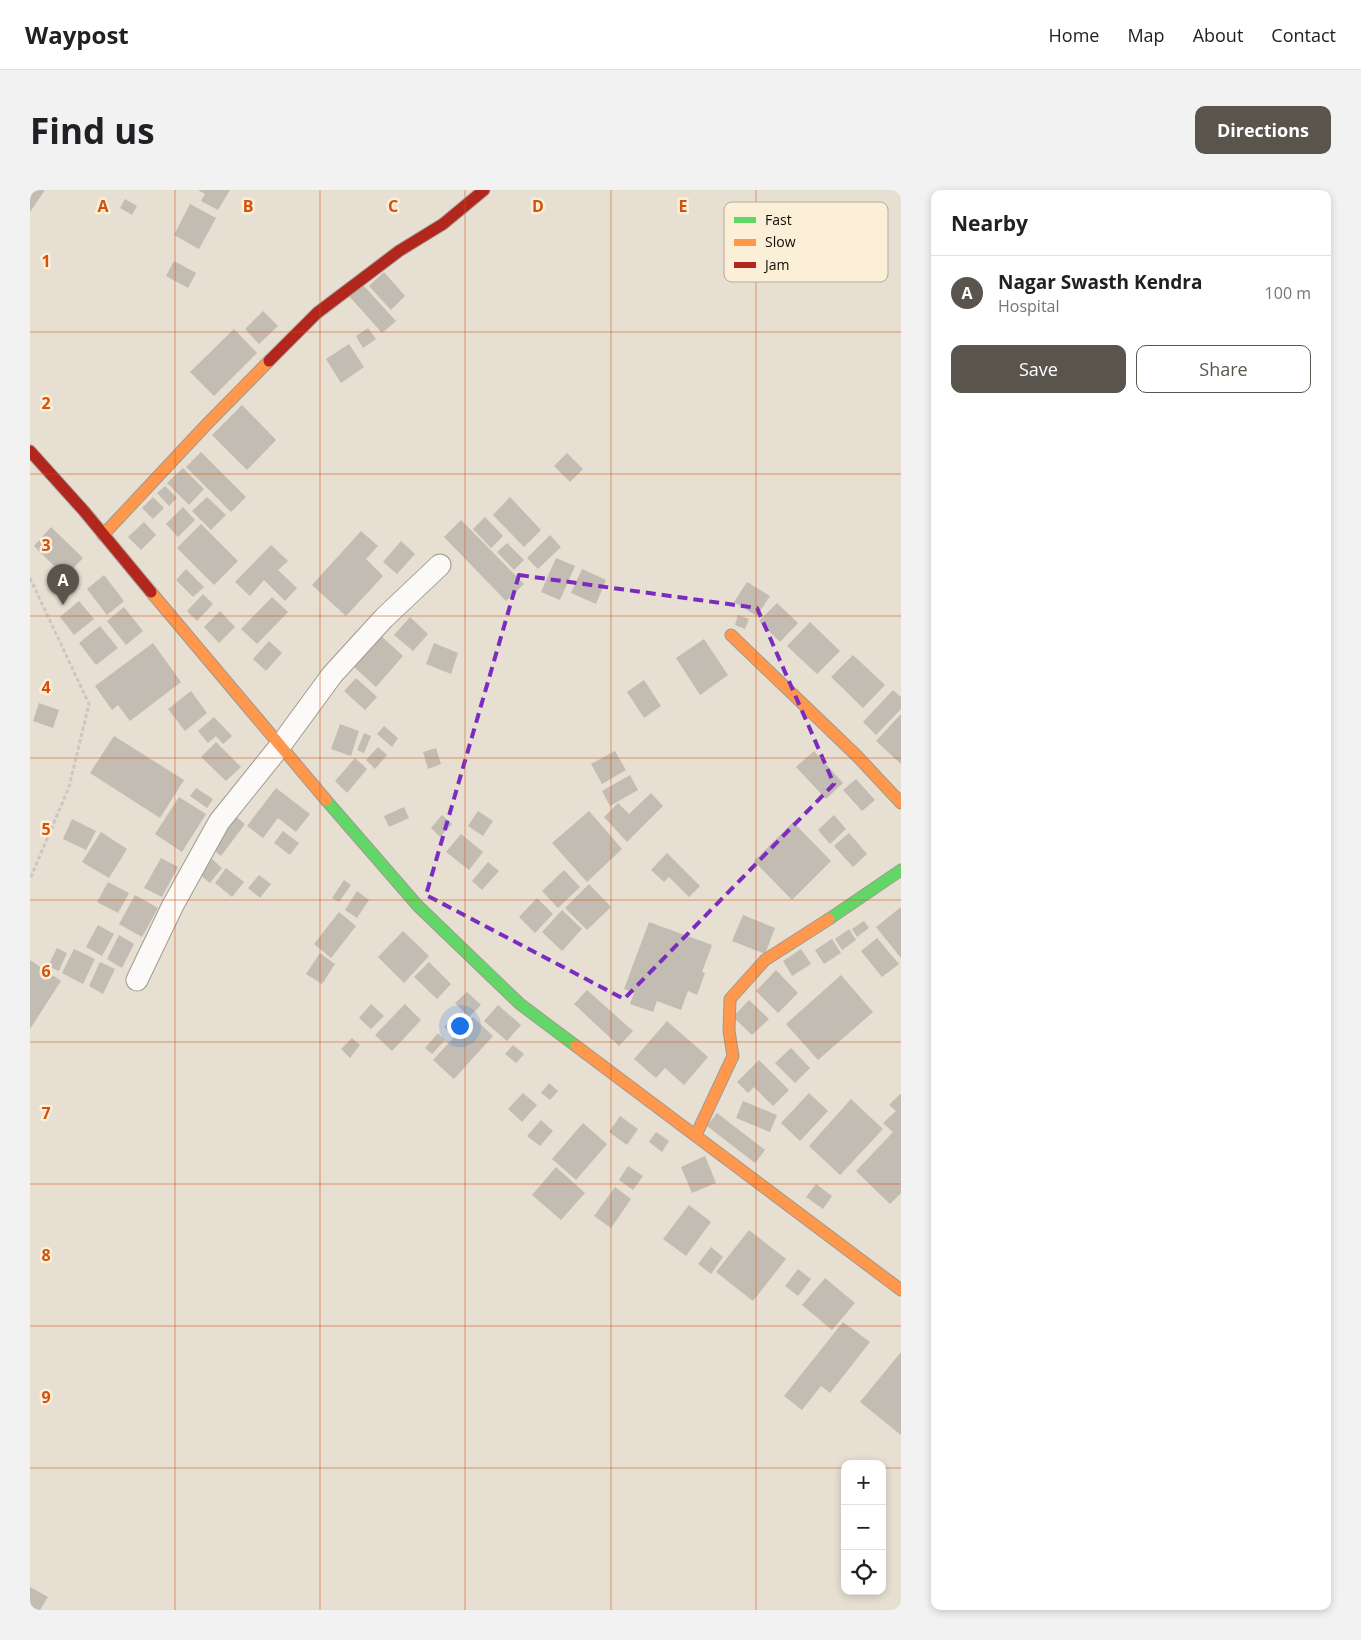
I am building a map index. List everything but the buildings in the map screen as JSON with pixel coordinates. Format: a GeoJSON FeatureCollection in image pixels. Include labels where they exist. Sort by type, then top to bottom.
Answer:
{"type":"FeatureCollection","features":[{"type":"Feature","properties":{"kind":"street"},"geometry":{"type":"LineString","coordinates":[[103,535],[207,424],[317,313],[399,252],[443,224],[484,190]]}},
{"type":"Feature","properties":{"kind":"street"},"geometry":{"type":"LineString","coordinates":[[30,451],[418,906],[520,1004],[901,1290]]}},
{"type":"Feature","properties":{"kind":"street"},"geometry":{"type":"LineString","coordinates":[[731,635],[857,756],[901,803]]}},
{"type":"Feature","properties":{"kind":"street"},"geometry":{"type":"LineString","coordinates":[[696,1135],[732,1056],[729,1031],[730,999],[765,960],[901,870]]}},
{"type":"Feature","properties":{"kind":"lane"},"geometry":{"type":"LineString","coordinates":[[136,980],[173,905],[219,822],[280,746],[332,675],[384,618],[440,565]]}},
{"type":"Feature","properties":{"kind":"path"},"geometry":{"type":"LineString","coordinates":[[30,578],[89,704],[69,787],[30,879]]}},
{"type":"Feature","properties":{"kind":"highlighted area"},"geometry":{"type":"Polygon","coordinates":[[[519,575],[757,608],[834,784],[624,999],[426,895],[519,575]]]}},
{"type":"Feature","properties":{"kind":"traffic: fast"},"geometry":{"type":"LineString","coordinates":[[326,800],[418,906],[520,1004],[576,1046]]}},
{"type":"Feature","properties":{"kind":"traffic: fast"},"geometry":{"type":"LineString","coordinates":[[829,919],[901,870]]}},
{"type":"Feature","properties":{"kind":"traffic: slow"},"geometry":{"type":"LineString","coordinates":[[103,535],[269,361]]}},
{"type":"Feature","properties":{"kind":"traffic: slow"},"geometry":{"type":"LineString","coordinates":[[151,592],[326,800]]}},
{"type":"Feature","properties":{"kind":"traffic: slow"},"geometry":{"type":"LineString","coordinates":[[731,635],[857,756],[901,803]]}},
{"type":"Feature","properties":{"kind":"traffic: slow"},"geometry":{"type":"LineString","coordinates":[[696,1135],[733,1056],[729,1031],[730,999],[765,960],[829,919]]}},
{"type":"Feature","properties":{"kind":"traffic: slow"},"geometry":{"type":"LineString","coordinates":[[576,1046],[901,1290]]}},
{"type":"Feature","properties":{"kind":"traffic: jam"},"geometry":{"type":"LineString","coordinates":[[269,361],[317,313],[399,251],[443,224],[484,190]]}},
{"type":"Feature","properties":{"kind":"traffic: jam"},"geometry":{"type":"LineString","coordinates":[[30,451],[84,511],[151,592]]}},
{"type":"Feature","properties":{"kind":"place","name":"Nagar Swasth Kendra"},"geometry":{"type":"Point","coordinates":[63,605]}}]}
